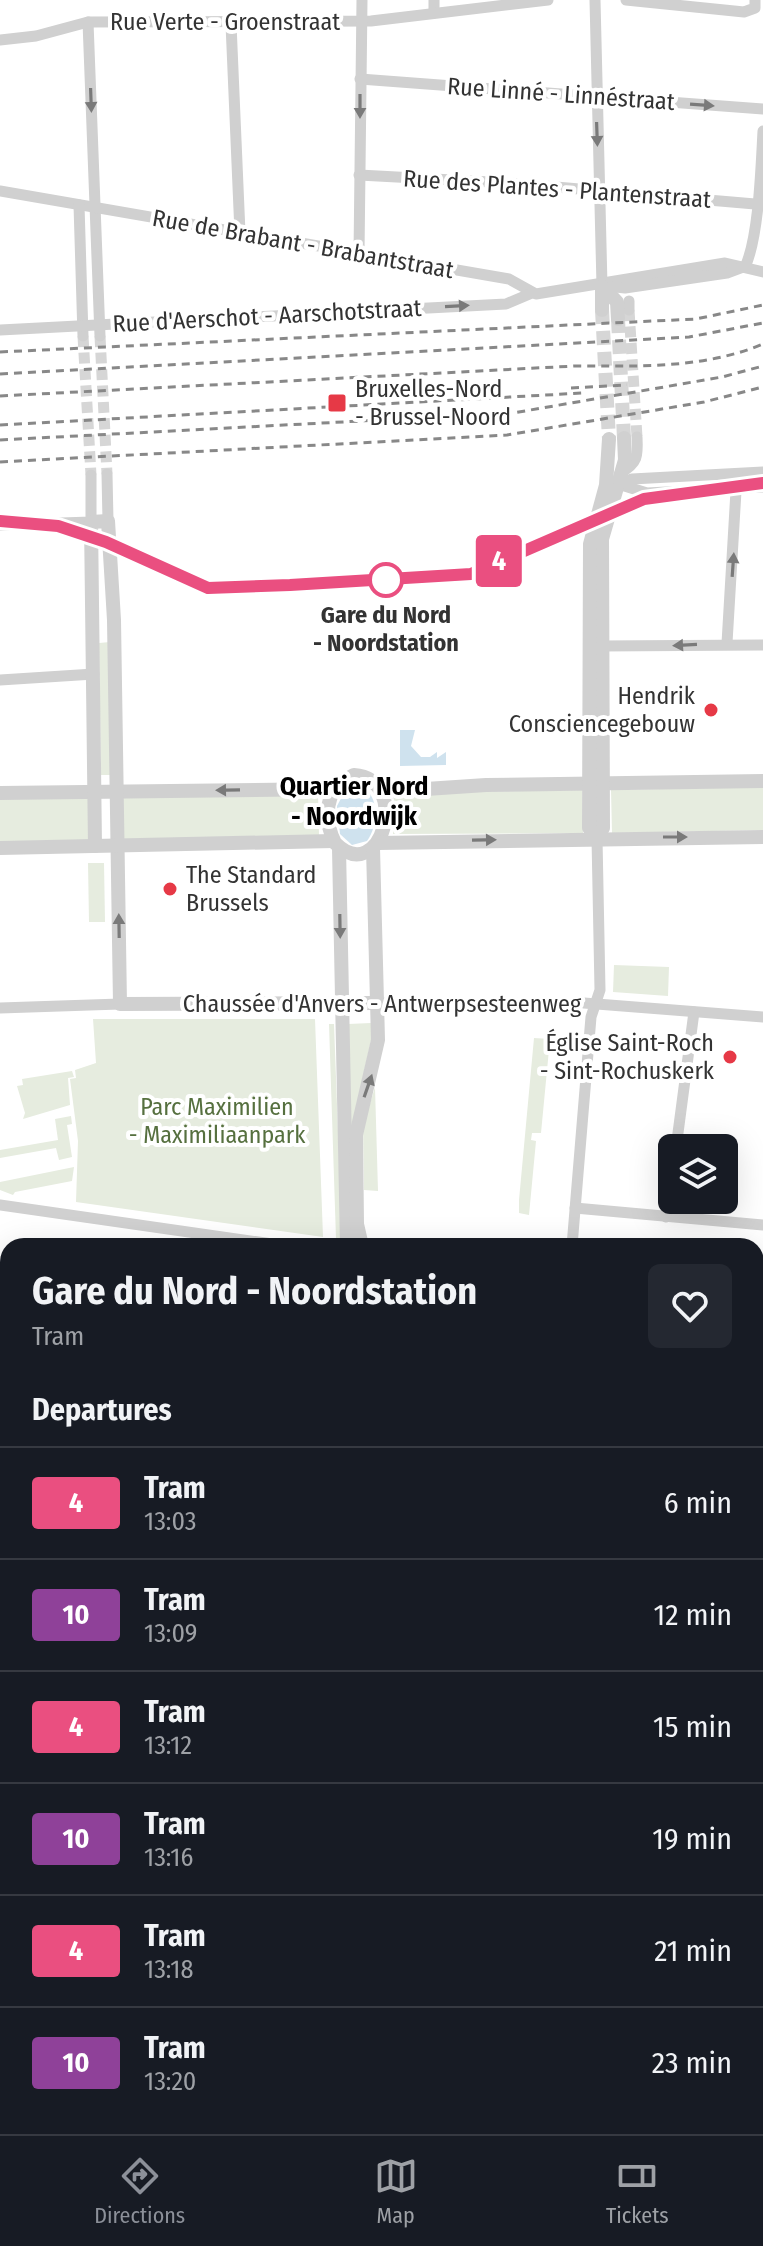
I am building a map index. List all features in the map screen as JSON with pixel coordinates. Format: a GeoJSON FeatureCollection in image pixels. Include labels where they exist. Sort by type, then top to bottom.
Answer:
{"type":"FeatureCollection","features":[{"type":"Feature","properties":{"kind":"street"},"geometry":{"type":"LineString","coordinates":[[359,254],[362,0]]}},
{"type":"Feature","properties":{"kind":"street"},"geometry":{"type":"LineString","coordinates":[[434,0],[434,13]]}},
{"type":"Feature","properties":{"kind":"street","name":"Rue Verte - Groenstraat"},"geometry":{"type":"LineString","coordinates":[[0,40],[36,36],[88,22],[231,24],[361,21],[548,0]]}},
{"type":"Feature","properties":{"kind":"street"},"geometry":{"type":"LineString","coordinates":[[595,0],[602,310]]}},
{"type":"Feature","properties":{"kind":"street"},"geometry":{"type":"LineString","coordinates":[[626,0],[744,12],[755,4]]}},
{"type":"Feature","properties":{"kind":"street"},"geometry":{"type":"LineString","coordinates":[[88,22],[100,330]]}},
{"type":"Feature","properties":{"kind":"street"},"geometry":{"type":"LineString","coordinates":[[231,24],[240,233]]}},
{"type":"Feature","properties":{"kind":"street","name":"Rue Linné - Linnéstraat"},"geometry":{"type":"LineString","coordinates":[[360,79],[763,109]]}},
{"type":"Feature","properties":{"kind":"street"},"geometry":{"type":"LineString","coordinates":[[763,131],[759,199],[751,253],[745,267],[763,272]]}},
{"type":"Feature","properties":{"kind":"street","name":"Rue des Plantes - Plantenstraat"},"geometry":{"type":"LineString","coordinates":[[359,175],[759,199]]}},
{"type":"Feature","properties":{"kind":"street","name":"Rue de Brabant - Brabantstraat"},"geometry":{"type":"LineString","coordinates":[[0,191],[509,279],[532,293],[602,286],[625,288],[727,273],[745,267]]}},
{"type":"Feature","properties":{"kind":"street"},"geometry":{"type":"LineString","coordinates":[[79,205],[83,331]]}},
{"type":"Feature","properties":{"kind":"street"},"geometry":{"type":"LineString","coordinates":[[602,286],[626,310]]}},
{"type":"Feature","properties":{"kind":"street","name":"Rue d'Aerschot - Aarschotstraat"},"geometry":{"type":"LineString","coordinates":[[0,330],[83,331],[506,304],[532,293]]}},
{"type":"Feature","properties":{"kind":"street"},"geometry":{"type":"LineString","coordinates":[[573,1238],[595,1005],[600,990],[597,838],[603,828],[595,784],[596,594],[602,539],[623,438]]}},
{"type":"Feature","properties":{"kind":"street"},"geometry":{"type":"LineString","coordinates":[[615,481],[638,459],[623,438]]}},
{"type":"Feature","properties":{"kind":"street"},"geometry":{"type":"LineString","coordinates":[[615,481],[763,472]]}},
{"type":"Feature","properties":{"kind":"street"},"geometry":{"type":"LineString","coordinates":[[107,474],[114,620],[120,1004]]}},
{"type":"Feature","properties":{"kind":"street"},"geometry":{"type":"LineString","coordinates":[[727,643],[737,474]]}},
{"type":"Feature","properties":{"kind":"street"},"geometry":{"type":"LineString","coordinates":[[91,475],[95,846]]}},
{"type":"Feature","properties":{"kind":"street"},"geometry":{"type":"LineString","coordinates":[[615,481],[647,493],[763,487]]}},
{"type":"Feature","properties":{"kind":"street"},"geometry":{"type":"LineString","coordinates":[[0,525],[108,521]]}},
{"type":"Feature","properties":{"kind":"street"},"geometry":{"type":"LineString","coordinates":[[595,784],[600,646],[596,594]]}},
{"type":"Feature","properties":{"kind":"street"},"geometry":{"type":"LineString","coordinates":[[93,620],[114,620]]}},
{"type":"Feature","properties":{"kind":"street"},"geometry":{"type":"LineString","coordinates":[[600,646],[763,645]]}},
{"type":"Feature","properties":{"kind":"street"},"geometry":{"type":"LineString","coordinates":[[0,680],[94,674]]}},
{"type":"Feature","properties":{"kind":"street"},"geometry":{"type":"LineString","coordinates":[[347,1238],[336,844],[327,819],[333,789],[342,779],[354,775],[367,778],[381,792],[385,818],[376,846],[376,1058],[356,1135],[357,1224],[360,1238]]}},
{"type":"Feature","properties":{"kind":"street"},"geometry":{"type":"LineString","coordinates":[[381,792],[763,781]]}},
{"type":"Feature","properties":{"kind":"street"},"geometry":{"type":"LineString","coordinates":[[0,793],[333,789]]}},
{"type":"Feature","properties":{"kind":"street"},"geometry":{"type":"LineString","coordinates":[[0,848],[336,844],[353,854],[376,846],[597,838],[763,837]]}},
{"type":"Feature","properties":{"kind":"street","name":"Chaussée d'Anvers - Antwerpsesteenweg"},"geometry":{"type":"LineString","coordinates":[[0,1008],[511,1001],[763,1017]]}},
{"type":"Feature","properties":{"kind":"street"},"geometry":{"type":"LineString","coordinates":[[678,1134],[694,1012]]}},
{"type":"Feature","properties":{"kind":"street"},"geometry":{"type":"LineString","coordinates":[[0,1205],[225,1238]]}},
{"type":"Feature","properties":{"kind":"street"},"geometry":{"type":"LineString","coordinates":[[575,1208],[763,1225]]}},
{"type":"Feature","properties":{"kind":"green space"},"geometry":{"type":"Polygon","coordinates":[[[110,642],[111,775],[101,775],[99,643],[110,642]]]}},
{"type":"Feature","properties":{"kind":"green space"},"geometry":{"type":"Polygon","coordinates":[[[763,787],[763,830],[612,833],[611,790],[763,787]]]}},
{"type":"Feature","properties":{"kind":"green space"},"geometry":{"type":"Polygon","coordinates":[[[582,790],[583,833],[393,834],[394,793],[582,790]]]}},
{"type":"Feature","properties":{"kind":"green space"},"geometry":{"type":"Polygon","coordinates":[[[318,791],[319,836],[124,840],[123,794],[318,791]]]}},
{"type":"Feature","properties":{"kind":"green space"},"geometry":{"type":"Polygon","coordinates":[[[89,795],[90,840],[0,842],[0,797],[89,795]]]}},
{"type":"Feature","properties":{"kind":"green space"},"geometry":{"type":"Polygon","coordinates":[[[88,863],[104,863],[105,922],[89,922],[88,863]]]}},
{"type":"Feature","properties":{"kind":"green space"},"geometry":{"type":"Polygon","coordinates":[[[614,965],[669,967],[668,996],[613,992],[614,965]]]}},
{"type":"Feature","properties":{"kind":"green space","name":"Parc Maximilien - Maximiliaanpark"},"geometry":{"type":"Polygon","coordinates":[[[93,1019],[315,1019],[323,1237],[76,1202],[78,1141],[70,1079],[76,1078],[75,1070],[96,1063],[93,1019]]]}},
{"type":"Feature","properties":{"kind":"green space"},"geometry":{"type":"Polygon","coordinates":[[[371,1023],[372,1036],[351,1130],[348,1024],[371,1023]]]}},
{"type":"Feature","properties":{"kind":"green space"},"geometry":{"type":"Polygon","coordinates":[[[329,1024],[334,1024],[342,1238],[336,1238],[329,1024]]]}},
{"type":"Feature","properties":{"kind":"green space"},"geometry":{"type":"Polygon","coordinates":[[[534,1038],[550,1039],[541,1133],[532,1133],[531,1140],[536,1141],[529,1215],[519,1213],[519,1200],[534,1038]]]}},
{"type":"Feature","properties":{"kind":"green space"},"geometry":{"type":"Polygon","coordinates":[[[72,1071],[74,1077],[68,1078],[70,1105],[23,1119],[25,1113],[17,1086],[23,1085],[22,1079],[72,1071]]]}},
{"type":"Feature","properties":{"kind":"green space"},"geometry":{"type":"Polygon","coordinates":[[[375,1087],[378,1191],[364,1190],[363,1127],[375,1087]]]}},
{"type":"Feature","properties":{"kind":"green space"},"geometry":{"type":"Polygon","coordinates":[[[71,1116],[72,1124],[67,1125],[72,1157],[59,1160],[56,1148],[0,1158],[0,1150],[58,1140],[55,1119],[71,1116]]]}},
{"type":"Feature","properties":{"kind":"green space"},"geometry":{"type":"Polygon","coordinates":[[[74,1167],[72,1181],[15,1192],[13,1195],[0,1190],[0,1182],[74,1167]]]}},
{"type":"Feature","properties":{"kind":"water"},"geometry":{"type":"Polygon","coordinates":[[[400,730],[415,730],[411,746],[421,757],[430,757],[437,752],[437,758],[446,752],[446,765],[400,766],[400,730]]]}},
{"type":"Feature","properties":{"kind":"water"},"geometry":{"type":"Polygon","coordinates":[[[362,786],[372,797],[375,820],[367,841],[352,845],[340,834],[337,806],[347,787],[362,786]]]}},
{"type":"Feature","properties":{"kind":"tunnel"},"geometry":{"type":"LineString","coordinates":[[602,310],[609,439]]}},
{"type":"Feature","properties":{"kind":"tunnel"},"geometry":{"type":"LineString","coordinates":[[629,310],[637,437]]}},
{"type":"Feature","properties":{"kind":"tunnel"},"geometry":{"type":"LineString","coordinates":[[618,319],[624,438]]}},
{"type":"Feature","properties":{"kind":"tunnel"},"geometry":{"type":"LineString","coordinates":[[83,336],[91,475]]}},
{"type":"Feature","properties":{"kind":"tunnel"},"geometry":{"type":"LineString","coordinates":[[100,336],[107,474]]}},
{"type":"Feature","properties":{"kind":"railway"},"geometry":{"type":"LineString","coordinates":[[0,352],[696,319],[763,305]]}},
{"type":"Feature","properties":{"kind":"railway"},"geometry":{"type":"LineString","coordinates":[[0,374],[689,337],[763,323]]}},
{"type":"Feature","properties":{"kind":"railway"},"geometry":{"type":"LineString","coordinates":[[0,396],[575,366],[670,364],[717,358],[763,344]]}},
{"type":"Feature","properties":{"kind":"railway"},"geometry":{"type":"LineString","coordinates":[[0,440],[513,413],[722,377],[763,366]]}},
{"type":"Feature","properties":{"kind":"railway"},"geometry":{"type":"LineString","coordinates":[[571,388],[627,385]]}},
{"type":"Feature","properties":{"kind":"railway"},"geometry":{"type":"LineString","coordinates":[[0,462],[507,435],[704,402],[763,387]]}},
{"type":"Feature","properties":{"kind":"railway"},"geometry":{"type":"LineString","coordinates":[[0,425],[583,393]]}},
{"type":"Feature","properties":{"kind":"tram line","name":"4"},"geometry":{"type":"LineString","coordinates":[[0,521],[58,526],[106,542],[208,588],[290,585],[471,574],[550,537],[644,499],[685,491],[763,483]]}},
{"type":"Feature","properties":{"kind":"place","name":"Bruxelles-Nord - Brussel-Noord"},"geometry":{"type":"Point","coordinates":[337,403]}},
{"type":"Feature","properties":{"kind":"place","name":"Gare du Nord - Noordstation"},"geometry":{"type":"Point","coordinates":[386,580]}},
{"type":"Feature","properties":{"kind":"place","name":"Hendrik Consciencegebouw"},"geometry":{"type":"Point","coordinates":[711,710]}},
{"type":"Feature","properties":{"kind":"place","name":"The Standard Brussels"},"geometry":{"type":"Point","coordinates":[170,889]}},
{"type":"Feature","properties":{"kind":"place","name":"Église Saint-Roch - Sint-Rochuskerk"},"geometry":{"type":"Point","coordinates":[730,1057]}},
{"type":"Feature","properties":{"kind":"district","name":"Quartier Nord - Noordwijk"},"geometry":{"type":"Point","coordinates":[354,801]}}]}
